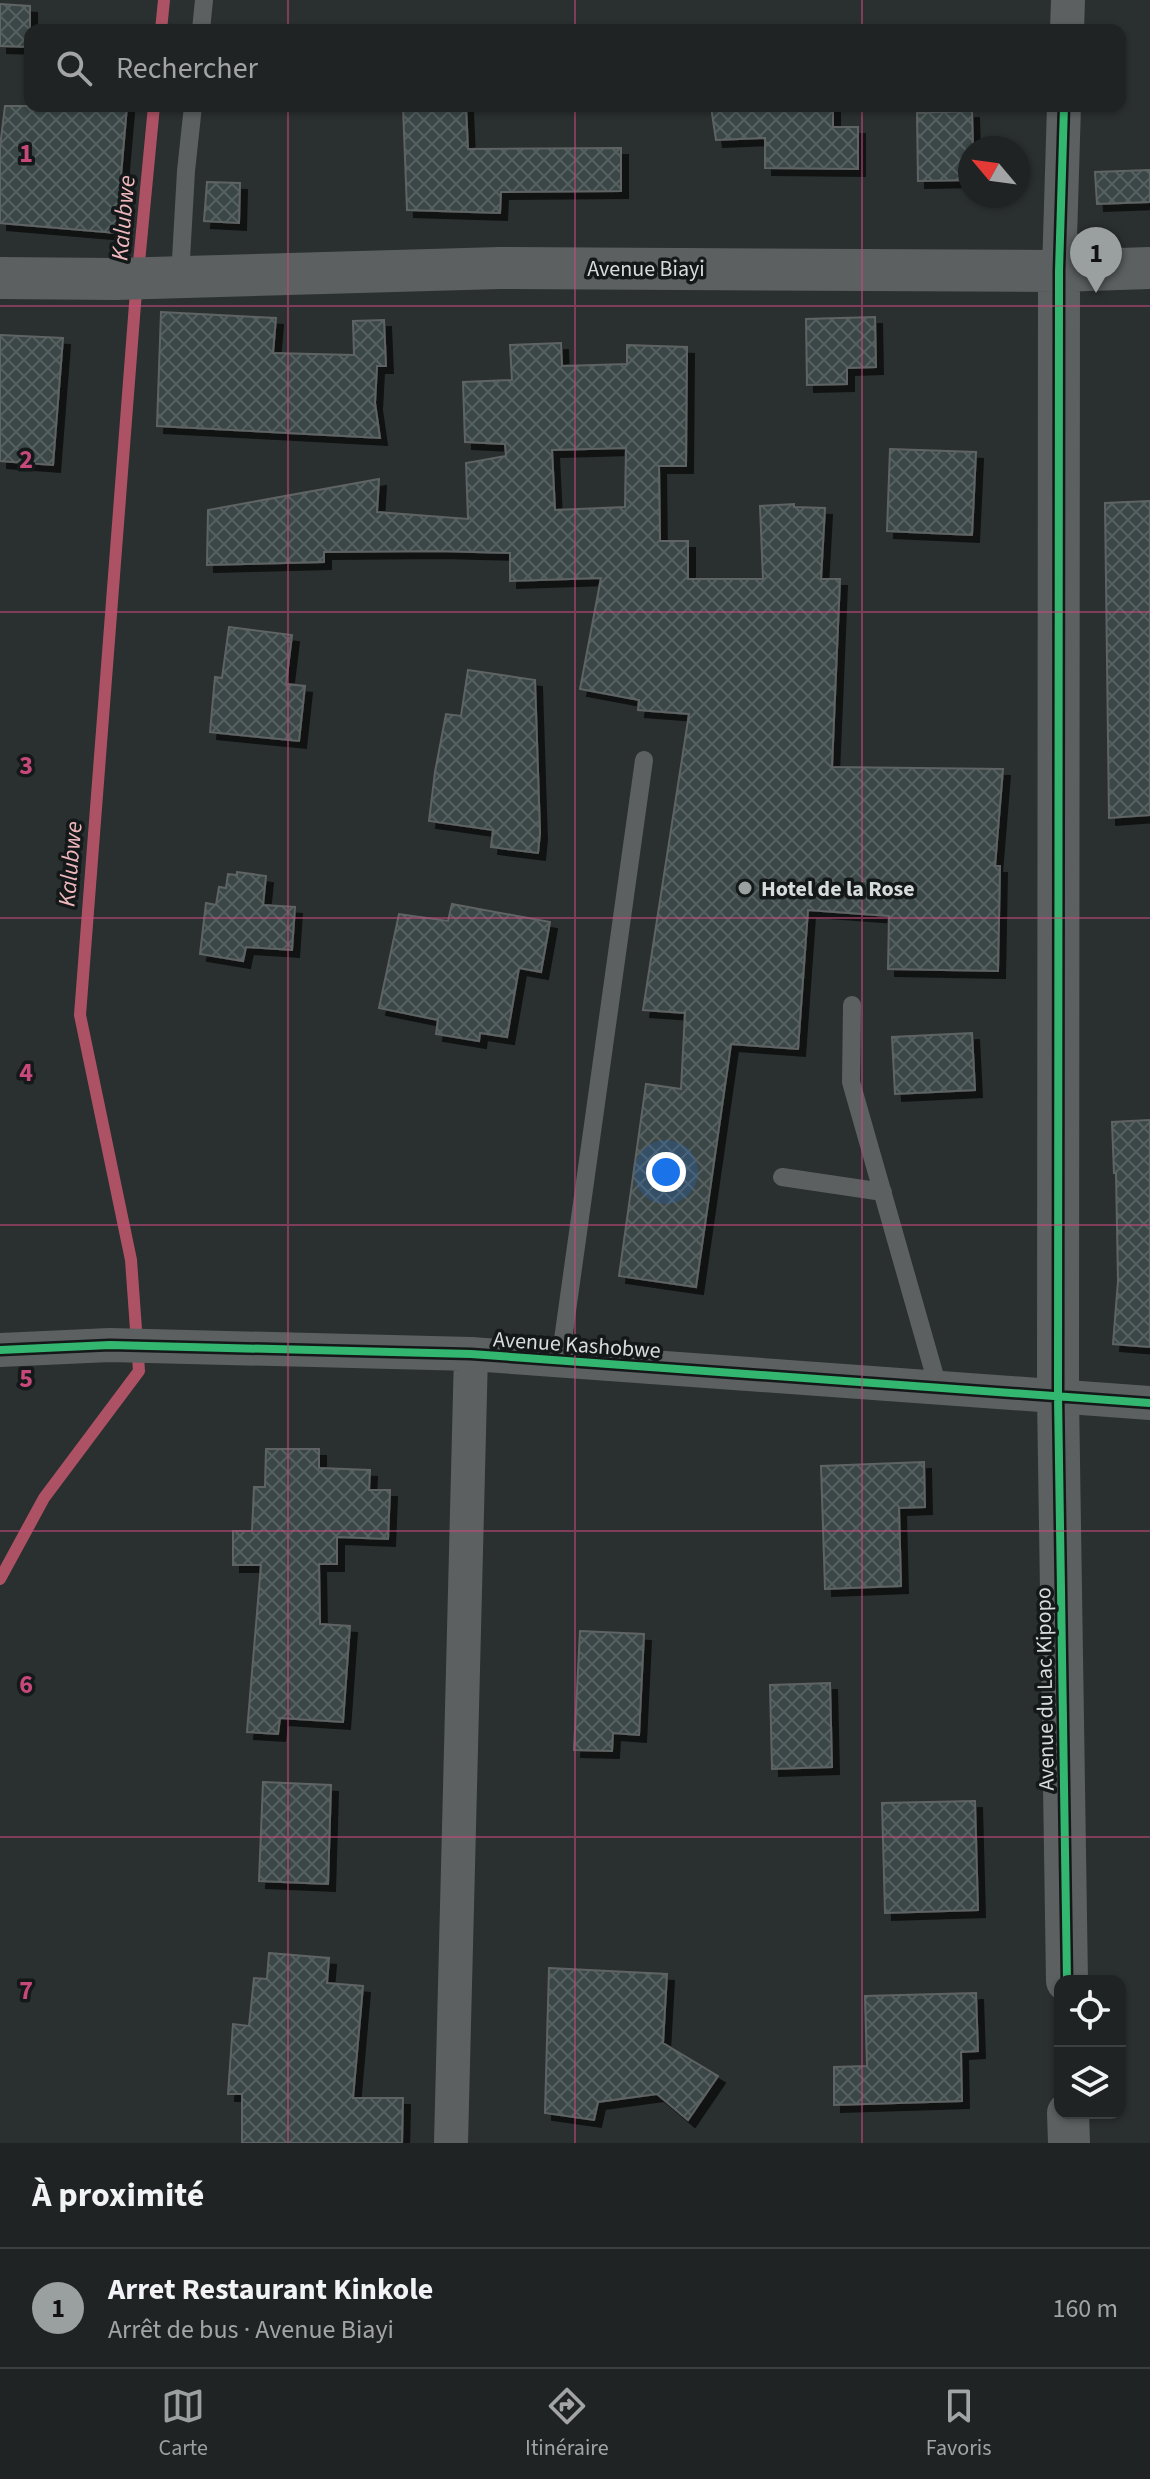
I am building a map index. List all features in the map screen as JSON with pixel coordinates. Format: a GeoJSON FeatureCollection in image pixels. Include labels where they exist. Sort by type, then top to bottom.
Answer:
{"type":"FeatureCollection","features":[{"type":"Feature","properties":{"kind":"street"},"geometry":{"type":"LineString","coordinates":[[1067,24],[1068,0]]}},
{"type":"Feature","properties":{"kind":"street"},"geometry":{"type":"LineString","coordinates":[[1059,271],[1064,112]]}},
{"type":"Feature","properties":{"kind":"street","name":"Avenue Biayi"},"geometry":{"type":"LineString","coordinates":[[0,278],[146,278],[500,268],[1059,271],[1150,268]]}},
{"type":"Feature","properties":{"kind":"street","name":"Avenue du Lac Kipopo"},"geometry":{"type":"LineString","coordinates":[[1059,271],[1058,1396],[1067,1975]]}},
{"type":"Feature","properties":{"kind":"street","name":"Avenue Kashobwe"},"geometry":{"type":"LineString","coordinates":[[0,1350],[110,1345],[471,1354],[1150,1403]]}},
{"type":"Feature","properties":{"kind":"street"},"geometry":{"type":"LineString","coordinates":[[451,2143],[471,1354]]}},
{"type":"Feature","properties":{"kind":"street"},"geometry":{"type":"LineString","coordinates":[[1068,2119],[1069,2143]]}},
{"type":"Feature","properties":{"kind":"lane"},"geometry":{"type":"LineString","coordinates":[[202,24],[204,0]]}},
{"type":"Feature","properties":{"kind":"lane"},"geometry":{"type":"LineString","coordinates":[[146,278],[186,171],[192,112]]}},
{"type":"Feature","properties":{"kind":"lane"},"geometry":{"type":"LineString","coordinates":[[560,1361],[644,760]]}},
{"type":"Feature","properties":{"kind":"lane"},"geometry":{"type":"LineString","coordinates":[[852,1005],[851,1082],[938,1387]]}},
{"type":"Feature","properties":{"kind":"lane"},"geometry":{"type":"LineString","coordinates":[[782,1177],[883,1192]]}},
{"type":"Feature","properties":{"kind":"building"},"geometry":{"type":"Polygon","coordinates":[[[0,4],[30,6],[30,24],[24,24],[24,47],[0,46],[0,4]]]}},
{"type":"Feature","properties":{"kind":"building"},"geometry":{"type":"Polygon","coordinates":[[[5,106],[24,106],[24,112],[126,112],[116,233],[0,223],[0,147],[5,106]]]}},
{"type":"Feature","properties":{"kind":"building"},"geometry":{"type":"Polygon","coordinates":[[[403,112],[466,112],[468,149],[621,148],[621,191],[501,192],[500,213],[407,210],[403,112]]]}},
{"type":"Feature","properties":{"kind":"building"},"geometry":{"type":"Polygon","coordinates":[[[712,112],[833,112],[833,127],[858,127],[858,169],[765,168],[765,138],[716,140],[712,112]]]}},
{"type":"Feature","properties":{"kind":"building"},"geometry":{"type":"Polygon","coordinates":[[[972,112],[973,136],[958,136],[958,180],[918,181],[917,113],[972,112]]]}},
{"type":"Feature","properties":{"kind":"building"},"geometry":{"type":"Polygon","coordinates":[[[1150,170],[1150,202],[1097,204],[1095,172],[1150,170]]]}},
{"type":"Feature","properties":{"kind":"building"},"geometry":{"type":"Polygon","coordinates":[[[207,182],[240,183],[239,223],[204,221],[207,182]]]}},
{"type":"Feature","properties":{"kind":"building"},"geometry":{"type":"Polygon","coordinates":[[[161,312],[276,318],[273,353],[354,355],[353,321],[384,320],[386,366],[377,366],[375,403],[380,438],[157,426],[161,312]]]}},
{"type":"Feature","properties":{"kind":"building"},"geometry":{"type":"Polygon","coordinates":[[[875,317],[876,367],[847,368],[847,384],[807,385],[806,319],[875,317]]]}},
{"type":"Feature","properties":{"kind":"building"},"geometry":{"type":"Polygon","coordinates":[[[0,335],[63,338],[53,465],[0,461],[0,335]]]}},
{"type":"Feature","properties":{"kind":"building"},"geometry":{"type":"Polygon","coordinates":[[[561,343],[562,366],[627,364],[627,345],[687,347],[686,466],[659,466],[660,541],[688,541],[688,579],[763,579],[760,506],[794,504],[794,507],[825,508],[821,579],[840,579],[832,767],[1003,769],[995,866],[1000,866],[998,971],[888,969],[889,916],[808,910],[798,1049],[731,1044],[696,1287],[619,1276],[646,1084],[681,1089],[685,1013],[643,1010],[689,714],[638,710],[639,700],[580,689],[601,578],[510,581],[510,553],[324,552],[324,562],[207,565],[208,510],[379,479],[377,512],[468,519],[466,463],[506,456],[505,444],[465,442],[463,382],[512,380],[510,345],[561,343]],[[626,448],[552,450],[555,510],[625,507],[626,448]]]}},
{"type":"Feature","properties":{"kind":"building"},"geometry":{"type":"Polygon","coordinates":[[[890,449],[976,452],[972,535],[887,531],[890,449]]]}},
{"type":"Feature","properties":{"kind":"building"},"geometry":{"type":"Polygon","coordinates":[[[1150,501],[1150,815],[1109,818],[1105,503],[1150,501]]]}},
{"type":"Feature","properties":{"kind":"building"},"geometry":{"type":"Polygon","coordinates":[[[229,627],[292,635],[286,684],[305,686],[299,741],[210,732],[215,677],[222,678],[229,627]]]}},
{"type":"Feature","properties":{"kind":"building"},"geometry":{"type":"Polygon","coordinates":[[[468,670],[535,680],[538,853],[491,847],[493,830],[429,821],[446,714],[461,716],[468,670]]]}},
{"type":"Feature","properties":{"kind":"building"},"geometry":{"type":"Polygon","coordinates":[[[237,872],[266,876],[263,905],[295,907],[292,950],[246,947],[243,961],[200,954],[206,903],[216,905],[219,887],[226,888],[228,874],[237,875],[237,872]]]}},
{"type":"Feature","properties":{"kind":"building"},"geometry":{"type":"Polygon","coordinates":[[[452,904],[550,922],[541,972],[519,968],[507,1037],[480,1033],[479,1041],[436,1034],[438,1020],[379,1008],[399,914],[448,921],[452,904]]]}},
{"type":"Feature","properties":{"kind":"building"},"geometry":{"type":"Polygon","coordinates":[[[972,1033],[975,1090],[895,1094],[892,1037],[972,1033]]]}},
{"type":"Feature","properties":{"kind":"building"},"geometry":{"type":"Polygon","coordinates":[[[1150,1120],[1150,1347],[1113,1344],[1118,1281],[1112,1122],[1150,1120]]]}},
{"type":"Feature","properties":{"kind":"building"},"geometry":{"type":"Polygon","coordinates":[[[266,1449],[319,1449],[319,1468],[370,1470],[369,1490],[390,1490],[388,1539],[337,1537],[337,1564],[319,1564],[320,1624],[350,1626],[343,1722],[280,1718],[278,1734],[247,1732],[261,1565],[233,1565],[233,1531],[252,1531],[254,1487],[265,1487],[266,1449]]]}},
{"type":"Feature","properties":{"kind":"building"},"geometry":{"type":"Polygon","coordinates":[[[924,1462],[925,1507],[899,1508],[901,1586],[825,1589],[821,1466],[924,1462]]]}},
{"type":"Feature","properties":{"kind":"building"},"geometry":{"type":"Polygon","coordinates":[[[580,1631],[644,1634],[639,1735],[613,1733],[612,1751],[574,1750],[580,1631]]]}},
{"type":"Feature","properties":{"kind":"building"},"geometry":{"type":"Polygon","coordinates":[[[830,1683],[832,1767],[772,1769],[770,1685],[830,1683]]]}},
{"type":"Feature","properties":{"kind":"building"},"geometry":{"type":"Polygon","coordinates":[[[263,1782],[331,1785],[328,1884],[259,1881],[263,1782]]]}},
{"type":"Feature","properties":{"kind":"building"},"geometry":{"type":"Polygon","coordinates":[[[975,1801],[978,1910],[885,1913],[882,1803],[975,1801]]]}},
{"type":"Feature","properties":{"kind":"building"},"geometry":{"type":"Polygon","coordinates":[[[269,1953],[329,1958],[327,1983],[363,1986],[353,2098],[403,2098],[402,2143],[242,2143],[242,2094],[228,2094],[233,2024],[249,2026],[254,1978],[267,1979],[269,1953]]]}},
{"type":"Feature","properties":{"kind":"building"},"geometry":{"type":"Polygon","coordinates":[[[549,1968],[667,1974],[663,2043],[718,2076],[688,2120],[657,2094],[598,2102],[594,2120],[545,2113],[549,1968]]]}},
{"type":"Feature","properties":{"kind":"building"},"geometry":{"type":"Polygon","coordinates":[[[976,1993],[978,2051],[961,2052],[962,2101],[834,2105],[834,2067],[867,2066],[865,1996],[976,1993]]]}},
{"type":"Feature","properties":{"kind":"waterway","name":"Kalubwe"},"geometry":{"type":"LineString","coordinates":[[162,24],[164,0]]}},
{"type":"Feature","properties":{"kind":"waterway","name":"Kalubwe"},"geometry":{"type":"LineString","coordinates":[[0,1579],[44,1498],[139,1371],[131,1260],[80,1015],[135,304],[153,112]]}},
{"type":"Feature","properties":{"kind":"cycle path"},"geometry":{"type":"LineString","coordinates":[[1064,112],[1059,271],[1058,1396],[1067,1975]]}},
{"type":"Feature","properties":{"kind":"cycle path"},"geometry":{"type":"LineString","coordinates":[[0,1350],[110,1345],[471,1354],[1150,1403]]}},
{"type":"Feature","properties":{"kind":"place","name":"Arret Restaurant Kinkole"},"geometry":{"type":"Point","coordinates":[1096,293]}},
{"type":"Feature","properties":{"kind":"place","name":"Hotel de la Rose"},"geometry":{"type":"Point","coordinates":[745,888]}}]}
